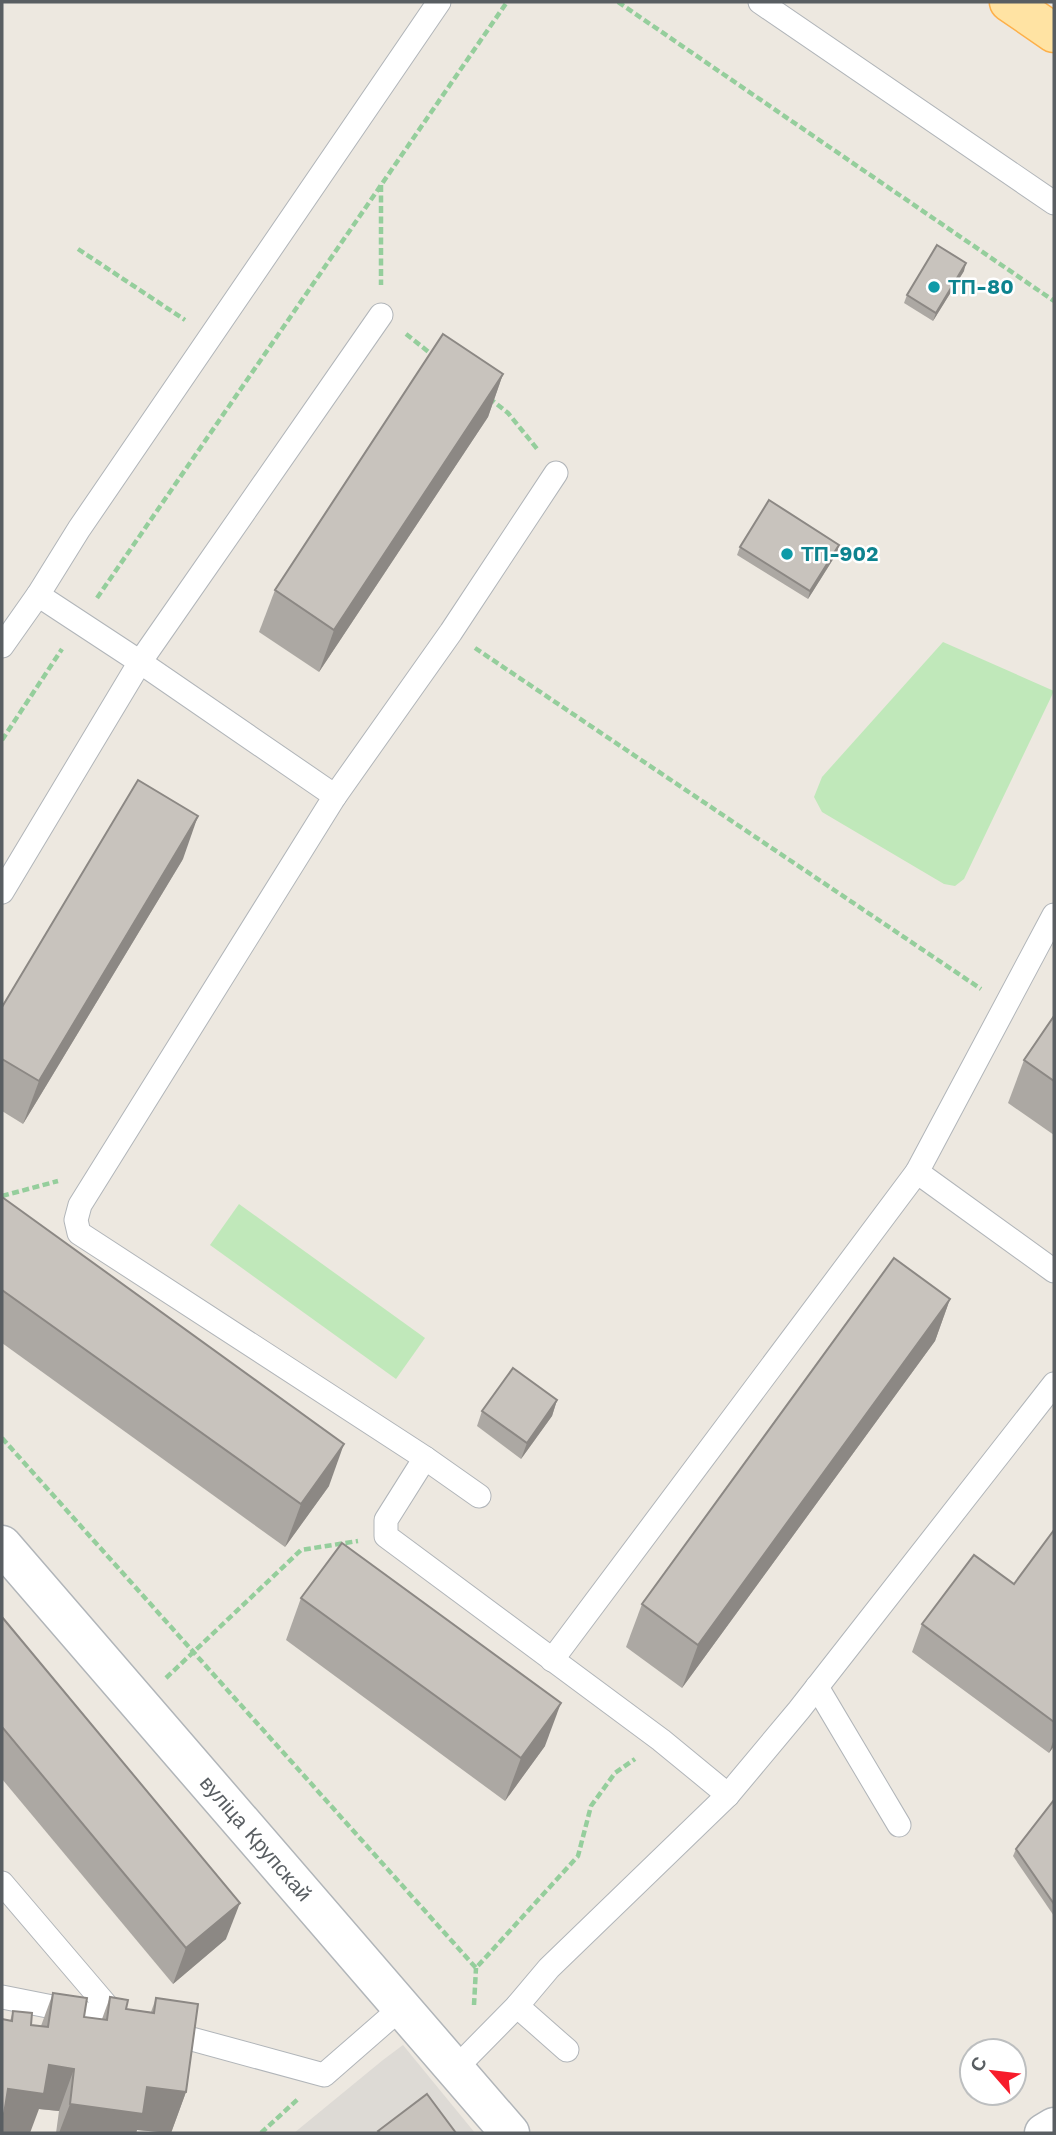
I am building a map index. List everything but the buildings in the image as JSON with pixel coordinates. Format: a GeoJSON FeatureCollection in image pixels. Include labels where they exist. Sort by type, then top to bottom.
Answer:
{"type":"FeatureCollection","features":[{"type":"Feature","properties":{"kind":"main road"},"geometry":{"type":"LineString","coordinates":[[1009,2],[1054,33]]}},
{"type":"Feature","properties":{"kind":"street","name":"вуліца Крупскай"},"geometry":{"type":"LineString","coordinates":[[2,1545],[510,2133]]}},
{"type":"Feature","properties":{"kind":"street"},"geometry":{"type":"LineString","coordinates":[[1044,2133],[1054,2127]]}},
{"type":"Feature","properties":{"kind":"lane"},"geometry":{"type":"LineString","coordinates":[[2,646],[439,2]]}},
{"type":"Feature","properties":{"kind":"lane"},"geometry":{"type":"LineString","coordinates":[[760,2],[1054,203]]}},
{"type":"Feature","properties":{"kind":"lane"},"geometry":{"type":"LineString","coordinates":[[2,892],[140,662],[381,316]]}},
{"type":"Feature","properties":{"kind":"lane"},"geometry":{"type":"LineString","coordinates":[[480,1496],[79,1233],[76,1220],[80,1205],[335,796],[451,632],[556,473]]}},
{"type":"Feature","properties":{"kind":"lane"},"geometry":{"type":"LineString","coordinates":[[38,595],[335,796]]}},
{"type":"Feature","properties":{"kind":"lane"},"geometry":{"type":"LineString","coordinates":[[552,1660],[917,1172],[1054,915]]}},
{"type":"Feature","properties":{"kind":"lane"},"geometry":{"type":"LineString","coordinates":[[917,1172],[1054,1271]]}},
{"type":"Feature","properties":{"kind":"lane"},"geometry":{"type":"LineString","coordinates":[[456,2068],[550,1968],[728,1796],[817,1687],[1054,1384]]}},
{"type":"Feature","properties":{"kind":"lane"},"geometry":{"type":"LineString","coordinates":[[425,1458],[386,1520],[386,1536],[661,1741],[728,1796]]}},
{"type":"Feature","properties":{"kind":"lane"},"geometry":{"type":"LineString","coordinates":[[817,1687],[899,1825]]}},
{"type":"Feature","properties":{"kind":"lane"},"geometry":{"type":"LineString","coordinates":[[2,1882],[118,2019]]}},
{"type":"Feature","properties":{"kind":"lane"},"geometry":{"type":"LineString","coordinates":[[2,1997],[118,2019],[324,2075],[402,2007]]}},
{"type":"Feature","properties":{"kind":"lane"},"geometry":{"type":"LineString","coordinates":[[517,2006],[567,2050]]}},
{"type":"Feature","properties":{"kind":"path"},"geometry":{"type":"LineString","coordinates":[[2,740],[80,622],[507,2]]}},
{"type":"Feature","properties":{"kind":"path"},"geometry":{"type":"LineString","coordinates":[[618,2],[1054,301]]}},
{"type":"Feature","properties":{"kind":"path"},"geometry":{"type":"LineString","coordinates":[[380,184],[381,316],[445,364]]}},
{"type":"Feature","properties":{"kind":"path"},"geometry":{"type":"LineString","coordinates":[[78,249],[210,337]]}},
{"type":"Feature","properties":{"kind":"path"},"geometry":{"type":"LineString","coordinates":[[487,397],[508,413],[556,473]]}},
{"type":"Feature","properties":{"kind":"path"},"geometry":{"type":"LineString","coordinates":[[451,632],[1006,1006]]}},
{"type":"Feature","properties":{"kind":"path"},"geometry":{"type":"LineString","coordinates":[[2,1196],[103,1169]]}},
{"type":"Feature","properties":{"kind":"path"},"geometry":{"type":"LineString","coordinates":[[2,1438],[476,1968],[578,1856],[591,1806],[615,1773],[661,1741]]}},
{"type":"Feature","properties":{"kind":"path"},"geometry":{"type":"LineString","coordinates":[[137,1704],[301,1550],[386,1536]]}},
{"type":"Feature","properties":{"kind":"path"},"geometry":{"type":"LineString","coordinates":[[261,2133],[324,2075]]}},
{"type":"Feature","properties":{"kind":"shaded area"},"geometry":{"type":"Polygon","coordinates":[[[403,2045],[475,2133],[294,2133],[383,2060],[403,2045]]]}},
{"type":"Feature","properties":{"kind":"green space"},"geometry":{"type":"Polygon","coordinates":[[[943,642],[1054,691],[964,879],[955,886],[944,884],[822,812],[814,797],[822,777],[943,642]]]}},
{"type":"Feature","properties":{"kind":"green space"},"geometry":{"type":"Polygon","coordinates":[[[239,1204],[425,1338],[396,1379],[210,1245],[239,1204]]]}},
{"type":"Feature","properties":{"kind":"place","name":"ТП-80"},"geometry":{"type":"Point","coordinates":[934,287]}},
{"type":"Feature","properties":{"kind":"place","name":"ТП-902"},"geometry":{"type":"Point","coordinates":[787,554]}}]}
